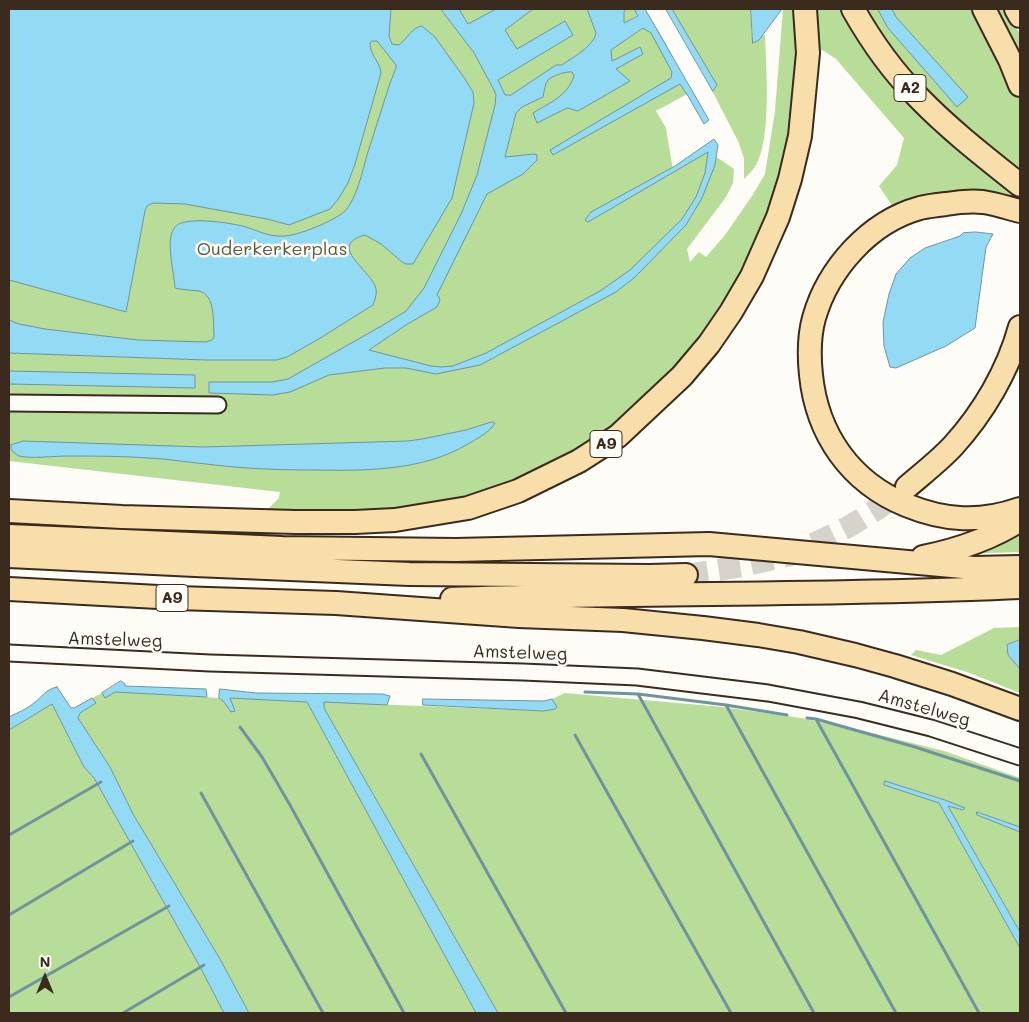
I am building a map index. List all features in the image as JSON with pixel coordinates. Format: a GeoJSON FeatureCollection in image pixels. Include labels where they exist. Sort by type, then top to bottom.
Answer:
{"type":"FeatureCollection","features":[{"type":"Feature","properties":{"kind":"highway","name":"A9"},"geometry":{"type":"LineString","coordinates":[[9,511],[122,517],[295,522],[395,520],[468,508],[518,491],[580,461],[618,436],[682,376],[731,312],[752,276],[778,217],[790,179],[800,136],[808,53],[805,9]]}},
{"type":"Feature","properties":{"kind":"highway","name":"A2"},"geometry":{"type":"LineString","coordinates":[[853,9],[880,51],[917,96],[940,119],[982,155],[1020,184]]}},
{"type":"Feature","properties":{"kind":"highway"},"geometry":{"type":"LineString","coordinates":[[984,9],[1010,60],[1020,85]]}},
{"type":"Feature","properties":{"kind":"highway"},"geometry":{"type":"LineString","coordinates":[[1016,9],[1020,16]]}},
{"type":"Feature","properties":{"kind":"highway"},"geometry":{"type":"LineString","coordinates":[[1020,211],[983,202],[936,205],[919,208],[872,233],[852,252],[828,283],[814,320],[810,340],[809,362],[814,396],[826,431],[841,456],[856,473],[874,488],[924,512],[944,516],[978,518],[1009,513],[1020,509]]}},
{"type":"Feature","properties":{"kind":"highway"},"geometry":{"type":"LineString","coordinates":[[907,487],[952,447],[981,411],[998,383],[1015,346],[1020,327]]}},
{"type":"Feature","properties":{"kind":"highway"},"geometry":{"type":"LineString","coordinates":[[905,561],[963,547],[997,534],[1020,520]]}},
{"type":"Feature","properties":{"kind":"highway"},"geometry":{"type":"LineString","coordinates":[[9,536],[282,548],[456,550],[710,544],[974,568],[1020,568]]}},
{"type":"Feature","properties":{"kind":"highway","name":"A9"},"geometry":{"type":"LineString","coordinates":[[9,556],[410,574],[686,575]]}},
{"type":"Feature","properties":{"kind":"highway","name":"A9"},"geometry":{"type":"LineString","coordinates":[[336,603],[519,596],[871,592],[1020,587]]}},
{"type":"Feature","properties":{"kind":"highway","name":"A9"},"geometry":{"type":"LineString","coordinates":[[9,588],[177,598],[336,603],[520,616],[623,620],[758,635],[799,642],[895,666],[952,684],[1020,709]]}},
{"type":"Feature","properties":{"kind":"street"},"geometry":{"type":"LineString","coordinates":[[9,403],[218,405]]}},
{"type":"Feature","properties":{"kind":"street","name":"Amstelweg"},"geometry":{"type":"LineString","coordinates":[[9,654],[637,677],[768,693],[859,710],[931,728],[1020,757]]}},
{"type":"Feature","properties":{"kind":"green space","name":"Ouderkerkerplas"},"geometry":{"type":"Polygon","coordinates":[[[9,9],[600,9],[619,44],[653,22],[691,92],[656,111],[666,128],[673,171],[708,151],[734,169],[733,183],[726,197],[687,249],[690,262],[699,252],[706,257],[725,235],[765,174],[775,111],[783,9],[794,9],[797,93],[785,155],[773,203],[730,298],[700,341],[635,409],[584,449],[535,475],[465,500],[369,512],[266,511],[279,498],[280,492],[9,461],[9,9]],[[461,448],[389,467],[422,462],[461,448]]]}},
{"type":"Feature","properties":{"kind":"green space"},"geometry":{"type":"Polygon","coordinates":[[[626,9],[634,9],[638,15],[624,24],[624,12],[626,9]]]}},
{"type":"Feature","properties":{"kind":"green space"},"geometry":{"type":"Polygon","coordinates":[[[672,9],[751,9],[752,38],[765,35],[767,103],[764,139],[755,167],[744,179],[744,158],[738,141],[704,75],[704,64],[672,9]]]}},
{"type":"Feature","properties":{"kind":"green space"},"geometry":{"type":"Polygon","coordinates":[[[816,9],[840,9],[887,79],[934,131],[1020,198],[1020,203],[897,213],[879,186],[897,165],[904,138],[836,59],[817,49],[818,20],[816,9]]]}},
{"type":"Feature","properties":{"kind":"green space"},"geometry":{"type":"Polygon","coordinates":[[[860,9],[1006,9],[1020,35],[1020,178],[917,86],[860,9]]]}},
{"type":"Feature","properties":{"kind":"green space"},"geometry":{"type":"Polygon","coordinates":[[[1020,530],[1020,552],[956,554],[1020,530]]]}},
{"type":"Feature","properties":{"kind":"green space"},"geometry":{"type":"Polygon","coordinates":[[[1020,627],[1020,640],[1007,645],[1008,655],[1020,669],[1020,693],[967,672],[911,655],[916,650],[941,655],[994,628],[1020,627]]]}},
{"type":"Feature","properties":{"kind":"green space"},"geometry":{"type":"Polygon","coordinates":[[[115,692],[219,698],[224,702],[230,698],[307,702],[476,1013],[249,1013],[220,959],[133,814],[110,767],[78,718],[80,713],[95,703],[92,698],[102,693],[105,697],[115,692]]]}},
{"type":"Feature","properties":{"kind":"green space"},"geometry":{"type":"Polygon","coordinates":[[[565,693],[722,707],[801,718],[944,751],[1020,778],[1020,827],[978,812],[977,815],[1020,832],[1020,932],[948,806],[963,810],[964,808],[898,785],[884,785],[939,803],[1020,948],[1020,1013],[498,1013],[324,708],[324,702],[544,711],[557,707],[552,699],[565,693]]]}},
{"type":"Feature","properties":{"kind":"green space"},"geometry":{"type":"Polygon","coordinates":[[[52,704],[84,767],[94,778],[224,1013],[9,1013],[9,730],[52,704]]]}},
{"type":"Feature","properties":{"kind":"water","name":"Ouderkerkerplas"},"geometry":{"type":"Polygon","coordinates":[[[9,9],[391,9],[389,36],[392,44],[399,45],[412,31],[422,26],[435,37],[473,92],[474,103],[452,198],[413,264],[402,262],[381,244],[365,235],[354,240],[349,246],[350,252],[373,282],[376,289],[373,305],[287,357],[277,360],[206,360],[9,353],[9,320],[45,329],[138,340],[206,342],[212,340],[214,337],[213,310],[208,298],[199,291],[175,288],[170,248],[171,236],[176,226],[185,222],[212,221],[240,225],[269,235],[283,236],[306,231],[340,215],[349,206],[356,192],[396,65],[377,41],[370,43],[370,48],[381,73],[348,183],[330,209],[289,225],[267,219],[185,204],[153,203],[147,206],[126,312],[9,280],[9,9]]]}},
{"type":"Feature","properties":{"kind":"water"},"geometry":{"type":"Polygon","coordinates":[[[441,9],[459,9],[468,24],[496,9],[533,9],[505,30],[517,49],[565,21],[573,35],[498,80],[505,95],[511,95],[556,65],[562,65],[591,43],[596,33],[587,9],[626,9],[624,12],[624,23],[638,16],[634,9],[645,9],[709,120],[704,124],[680,84],[553,155],[550,150],[671,78],[672,72],[651,33],[643,28],[611,50],[612,61],[640,47],[643,54],[616,69],[630,81],[578,111],[567,108],[537,123],[533,113],[563,94],[574,76],[572,72],[569,72],[550,78],[546,84],[543,97],[522,107],[516,113],[505,157],[534,154],[537,155],[537,160],[523,174],[487,194],[437,295],[440,300],[437,307],[369,350],[431,366],[453,366],[486,353],[600,291],[630,270],[682,219],[696,197],[705,173],[708,152],[588,222],[585,220],[591,212],[675,166],[714,139],[718,145],[715,165],[702,198],[686,225],[634,278],[616,292],[480,365],[436,374],[406,368],[385,368],[329,375],[290,392],[273,395],[209,393],[209,382],[272,382],[288,379],[406,311],[424,288],[461,214],[477,175],[496,95],[474,53],[441,9]]]}},
{"type":"Feature","properties":{"kind":"water"},"geometry":{"type":"Polygon","coordinates":[[[666,9],[672,9],[717,85],[713,91],[666,9]]]}},
{"type":"Feature","properties":{"kind":"water"},"geometry":{"type":"Polygon","coordinates":[[[751,9],[782,9],[759,40],[753,43],[751,9]]]}},
{"type":"Feature","properties":{"kind":"water"},"geometry":{"type":"Polygon","coordinates":[[[878,9],[892,9],[896,17],[968,97],[957,107],[888,28],[878,9]]]}},
{"type":"Feature","properties":{"kind":"water"},"geometry":{"type":"Polygon","coordinates":[[[963,233],[993,234],[986,247],[975,328],[946,346],[896,368],[890,367],[884,346],[883,322],[889,294],[896,274],[910,258],[925,248],[960,236],[963,233]]]}},
{"type":"Feature","properties":{"kind":"water"},"geometry":{"type":"Polygon","coordinates":[[[9,371],[195,375],[195,388],[9,384],[9,371]]]}},
{"type":"Feature","properties":{"kind":"water"},"geometry":{"type":"Polygon","coordinates":[[[492,422],[495,423],[493,427],[451,453],[432,460],[393,468],[333,470],[264,469],[118,456],[30,457],[19,456],[11,449],[11,445],[23,441],[203,447],[408,441],[466,430],[492,422]]]}},
{"type":"Feature","properties":{"kind":"water"},"geometry":{"type":"Polygon","coordinates":[[[1020,640],[1020,669],[1008,655],[1007,645],[1020,640]]]}},
{"type":"Feature","properties":{"kind":"water"},"geometry":{"type":"Polygon","coordinates":[[[121,681],[125,686],[206,689],[207,697],[115,692],[105,698],[102,693],[121,681]]]}},
{"type":"Feature","properties":{"kind":"water"},"geometry":{"type":"Polygon","coordinates":[[[57,687],[71,708],[92,698],[96,703],[80,713],[78,718],[110,767],[133,814],[220,959],[249,1013],[224,1013],[94,778],[84,767],[52,704],[9,730],[9,717],[37,701],[47,691],[57,687]]]}},
{"type":"Feature","properties":{"kind":"water"},"geometry":{"type":"Polygon","coordinates":[[[220,689],[256,693],[383,694],[390,696],[387,705],[324,702],[324,708],[498,1013],[476,1013],[307,702],[230,698],[235,711],[231,712],[219,698],[220,689]]]}},
{"type":"Feature","properties":{"kind":"water"},"geometry":{"type":"Polygon","coordinates":[[[423,699],[544,701],[552,699],[557,707],[544,711],[423,705],[423,699]]]}},
{"type":"Feature","properties":{"kind":"water"},"geometry":{"type":"Polygon","coordinates":[[[885,781],[965,808],[963,810],[948,806],[1020,932],[1020,948],[939,803],[884,785],[885,781]]]}},
{"type":"Feature","properties":{"kind":"water"},"geometry":{"type":"Polygon","coordinates":[[[977,812],[1020,827],[1020,832],[977,815],[977,812]]]}},
{"type":"Feature","properties":{"kind":"waterway"},"geometry":{"type":"LineString","coordinates":[[585,692],[638,694],[787,715]]}},
{"type":"Feature","properties":{"kind":"waterway"},"geometry":{"type":"LineString","coordinates":[[638,694],[814,1013]]}},
{"type":"Feature","properties":{"kind":"waterway"},"geometry":{"type":"LineString","coordinates":[[726,705],[896,1013]]}},
{"type":"Feature","properties":{"kind":"waterway"},"geometry":{"type":"LineString","coordinates":[[807,718],[915,747],[1020,781]]}},
{"type":"Feature","properties":{"kind":"waterway"},"geometry":{"type":"LineString","coordinates":[[816,719],[979,1013]]}},
{"type":"Feature","properties":{"kind":"waterway"},"geometry":{"type":"LineString","coordinates":[[240,727],[262,757],[290,805],[404,1013]]}},
{"type":"Feature","properties":{"kind":"waterway"},"geometry":{"type":"LineString","coordinates":[[575,735],[731,1013]]}},
{"type":"Feature","properties":{"kind":"waterway"},"geometry":{"type":"LineString","coordinates":[[421,754],[566,1013]]}},
{"type":"Feature","properties":{"kind":"waterway"},"geometry":{"type":"LineString","coordinates":[[9,835],[101,782]]}},
{"type":"Feature","properties":{"kind":"waterway"},"geometry":{"type":"LineString","coordinates":[[201,793],[323,1013]]}},
{"type":"Feature","properties":{"kind":"waterway"},"geometry":{"type":"LineString","coordinates":[[9,915],[133,841]]}},
{"type":"Feature","properties":{"kind":"waterway"},"geometry":{"type":"LineString","coordinates":[[9,997],[169,906]]}},
{"type":"Feature","properties":{"kind":"waterway"},"geometry":{"type":"LineString","coordinates":[[123,1013],[204,965]]}},
{"type":"Feature","properties":{"kind":"tunnel"},"geometry":{"type":"LineString","coordinates":[[686,575],[743,566],[791,555],[848,527],[879,508],[907,487]]}}]}
